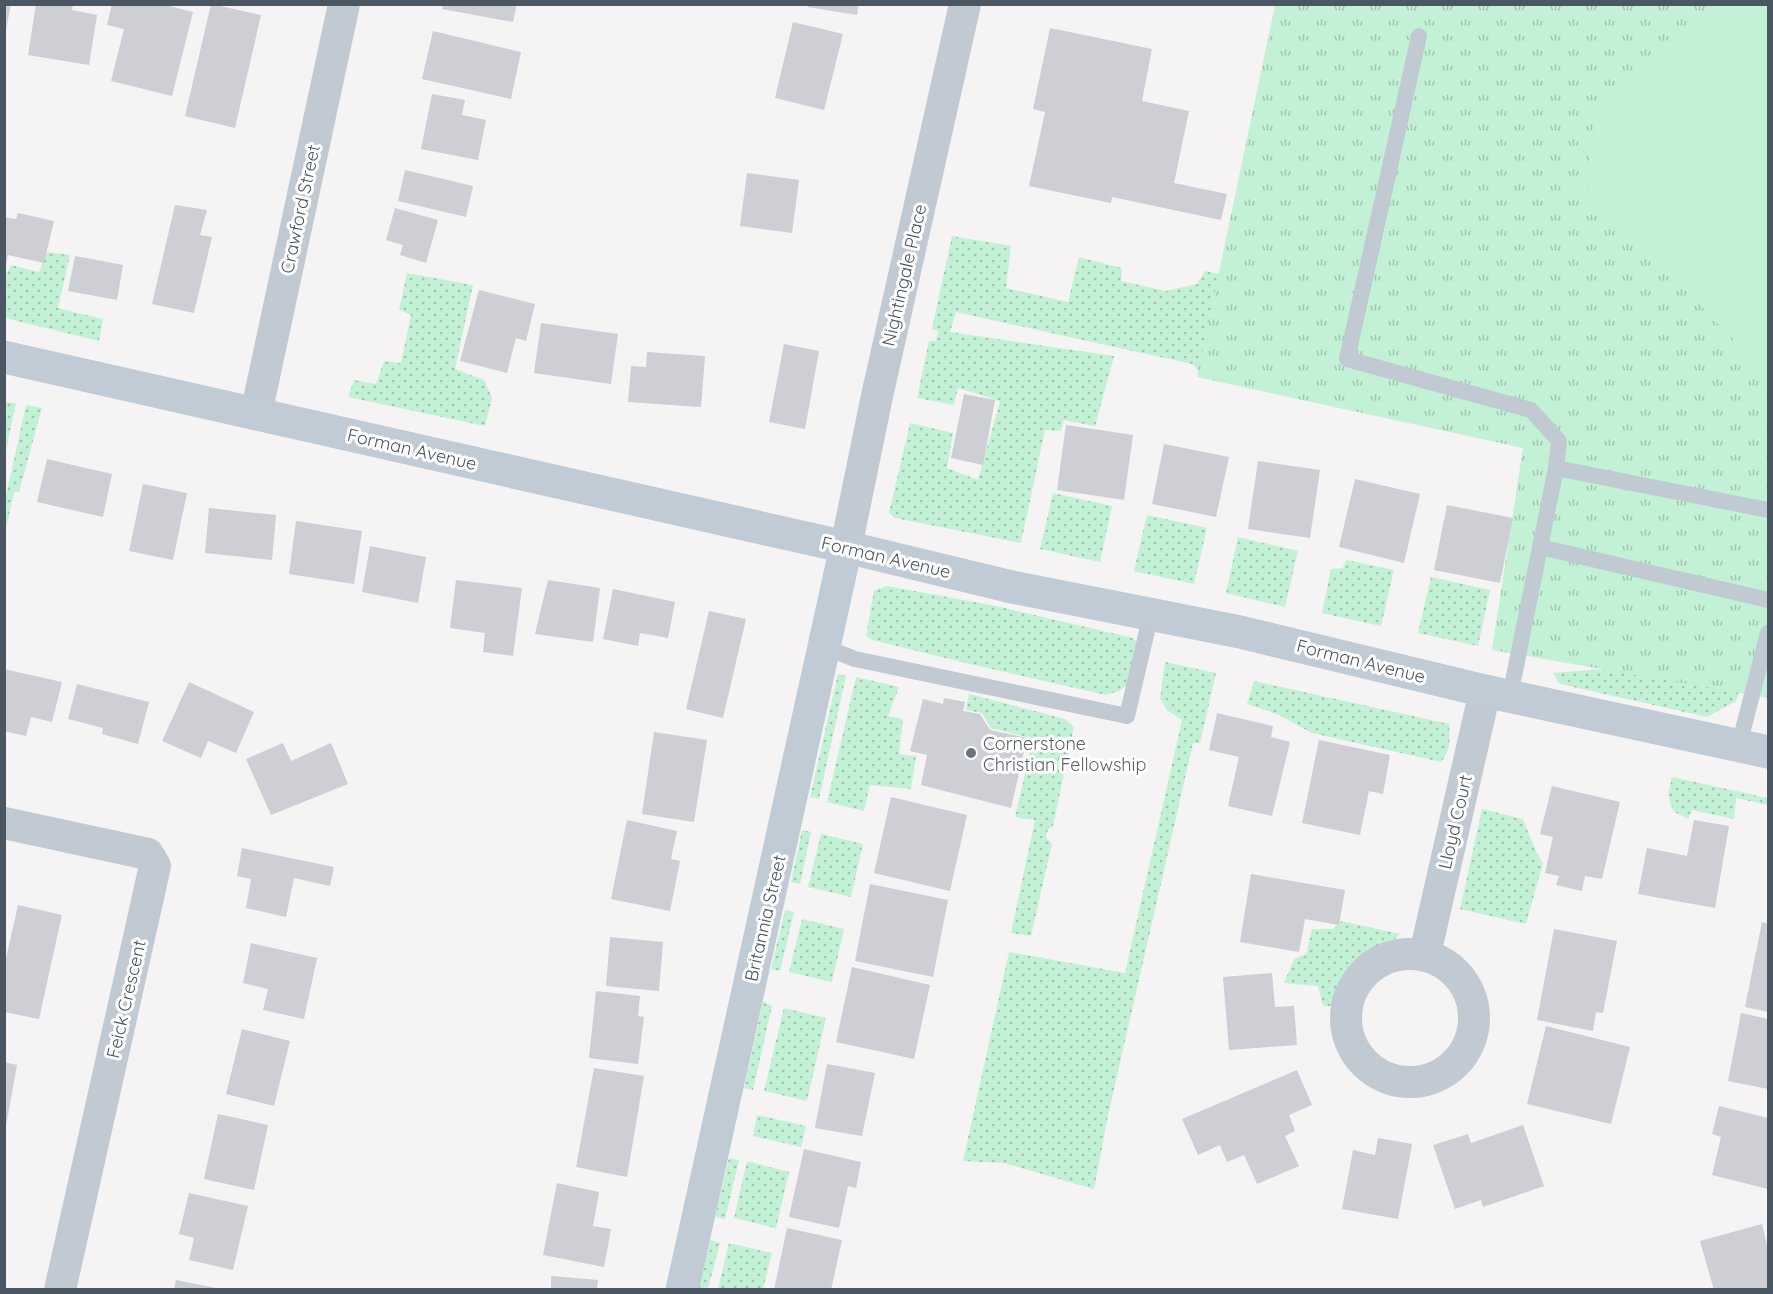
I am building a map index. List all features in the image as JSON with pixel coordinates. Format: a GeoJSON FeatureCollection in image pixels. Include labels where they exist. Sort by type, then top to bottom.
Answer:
{"type":"FeatureCollection","features":[{"type":"Feature","properties":{"kind":"street","name":"Crawford Street"},"geometry":{"type":"LineString","coordinates":[[256,414],[344,4]]}},
{"type":"Feature","properties":{"kind":"street","name":"Nightingale Place"},"geometry":{"type":"LineString","coordinates":[[846,547],[877,396],[965,4]]}},
{"type":"Feature","properties":{"kind":"street","name":"Forman Avenue"},"geometry":{"type":"LineString","coordinates":[[4,357],[846,547],[1012,587],[1291,644],[1498,694],[1754,749]]}},
{"type":"Feature","properties":{"kind":"street","name":"Britannia Street"},"geometry":{"type":"LineString","coordinates":[[682,1290],[846,547]]}},
{"type":"Feature","properties":{"kind":"street","name":"Lloyd Court"},"geometry":{"type":"LineString","coordinates":[[1425,954],[1498,694]]}},
{"type":"Feature","properties":{"kind":"street","name":"Feick Crescent"},"geometry":{"type":"LineString","coordinates":[[4,823],[148,854],[154,866],[60,1290]]}},
{"type":"Feature","properties":{"kind":"street"},"geometry":{"type":"LineString","coordinates":[[1400,954],[1425,954],[1452,970],[1466,988],[1473,1009],[1473,1031],[1469,1043],[1457,1062],[1439,1076],[1413,1083],[1391,1080],[1364,1063],[1351,1044],[1346,1021],[1349,998],[1359,979],[1379,962],[1400,954]]}},
{"type":"Feature","properties":{"kind":"lane"},"geometry":{"type":"LineString","coordinates":[[1419,36],[1347,359],[1531,410],[1559,441],[1556,468],[1540,547],[1498,694]]}},
{"type":"Feature","properties":{"kind":"lane"},"geometry":{"type":"LineString","coordinates":[[1556,468],[1768,510]]}},
{"type":"Feature","properties":{"kind":"lane"},"geometry":{"type":"LineString","coordinates":[[1540,547],[1768,600]]}},
{"type":"Feature","properties":{"kind":"lane"},"geometry":{"type":"LineString","coordinates":[[824,646],[855,659],[1127,716],[1151,614]]}},
{"type":"Feature","properties":{"kind":"lane"},"geometry":{"type":"LineString","coordinates":[[1754,749],[1768,633]]}},
{"type":"Feature","properties":{"kind":"green space"},"geometry":{"type":"Polygon","coordinates":[[[1714,4],[1768,5],[1768,375],[1586,188],[1596,110],[1714,4]]]}},
{"type":"Feature","properties":{"kind":"green space"},"geometry":{"type":"Polygon","coordinates":[[[1275,5],[1768,5],[1768,698],[1492,650],[1523,448],[1197,377],[1275,5]]]}},
{"type":"Feature","properties":{"kind":"green space"},"geometry":{"type":"Polygon","coordinates":[[[952,236],[1011,246],[1006,288],[1068,302],[1079,257],[1122,268],[1121,281],[1166,291],[1197,284],[1205,271],[1241,278],[1205,375],[1192,364],[956,312],[950,332],[1114,356],[1095,426],[1064,420],[1061,431],[1045,430],[1021,543],[895,518],[889,513],[910,423],[953,433],[947,468],[978,480],[1000,401],[958,388],[954,405],[917,398],[929,341],[936,341],[938,331],[932,329],[952,236]]]}},
{"type":"Feature","properties":{"kind":"green space"},"geometry":{"type":"Polygon","coordinates":[[[47,252],[70,255],[58,308],[103,319],[99,341],[5,318],[5,277],[11,265],[39,272],[47,252]]]}},
{"type":"Feature","properties":{"kind":"green space"},"geometry":{"type":"Polygon","coordinates":[[[407,273],[473,285],[455,369],[484,380],[492,398],[485,426],[348,397],[354,380],[376,384],[384,361],[401,363],[411,315],[399,310],[407,273]]]}},
{"type":"Feature","properties":{"kind":"green space"},"geometry":{"type":"Polygon","coordinates":[[[6,402],[16,403],[5,455],[4,408],[6,402]]]}},
{"type":"Feature","properties":{"kind":"green space"},"geometry":{"type":"Polygon","coordinates":[[[26,405],[42,408],[19,492],[14,492],[5,534],[5,500],[26,405]]]}},
{"type":"Feature","properties":{"kind":"green space"},"geometry":{"type":"Polygon","coordinates":[[[1053,493],[1112,506],[1100,562],[1040,549],[1053,493]]]}},
{"type":"Feature","properties":{"kind":"green space"},"geometry":{"type":"Polygon","coordinates":[[[1147,515],[1207,528],[1194,584],[1134,571],[1147,515]]]}},
{"type":"Feature","properties":{"kind":"green space"},"geometry":{"type":"Polygon","coordinates":[[[1238,537],[1298,551],[1285,607],[1226,593],[1238,537]]]}},
{"type":"Feature","properties":{"kind":"green space"},"geometry":{"type":"Polygon","coordinates":[[[1346,560],[1394,570],[1381,626],[1322,613],[1331,569],[1343,568],[1346,560]]]}},
{"type":"Feature","properties":{"kind":"green space"},"geometry":{"type":"Polygon","coordinates":[[[1431,577],[1490,590],[1478,646],[1418,633],[1431,577]]]}},
{"type":"Feature","properties":{"kind":"green space"},"geometry":{"type":"Polygon","coordinates":[[[887,586],[996,606],[1133,638],[1137,642],[1129,684],[1119,691],[1106,695],[872,640],[866,636],[874,591],[887,586]]]}},
{"type":"Feature","properties":{"kind":"green space"},"geometry":{"type":"Polygon","coordinates":[[[1165,662],[1216,673],[1200,743],[1193,743],[1109,1111],[1094,1189],[1004,1163],[963,1161],[1009,952],[1125,973],[1182,720],[1167,710],[1160,699],[1165,662]]]}},
{"type":"Feature","properties":{"kind":"green space"},"geometry":{"type":"Polygon","coordinates":[[[1617,668],[1740,691],[1736,701],[1707,717],[1560,684],[1553,673],[1617,668]]]}},
{"type":"Feature","properties":{"kind":"green space"},"geometry":{"type":"Polygon","coordinates":[[[838,674],[846,676],[819,799],[810,797],[838,674]]]}},
{"type":"Feature","properties":{"kind":"green space"},"geometry":{"type":"Polygon","coordinates":[[[856,677],[899,687],[888,716],[903,719],[899,754],[916,756],[911,789],[870,785],[864,811],[827,802],[856,677]]]}},
{"type":"Feature","properties":{"kind":"green space"},"geometry":{"type":"Polygon","coordinates":[[[1254,681],[1449,724],[1450,739],[1447,753],[1441,762],[1312,733],[1279,715],[1247,704],[1254,681]]]}},
{"type":"Feature","properties":{"kind":"green space"},"geometry":{"type":"Polygon","coordinates":[[[969,694],[1065,719],[1074,727],[1053,826],[1048,829],[1046,837],[1052,844],[1031,936],[1011,933],[1035,820],[1015,817],[1033,739],[991,728],[982,713],[966,710],[969,694]]]}},
{"type":"Feature","properties":{"kind":"green space"},"geometry":{"type":"Polygon","coordinates":[[[1672,777],[1768,798],[1768,805],[1736,798],[1734,819],[1692,810],[1688,819],[1673,811],[1668,795],[1672,777]]]}},
{"type":"Feature","properties":{"kind":"green space"},"geometry":{"type":"Polygon","coordinates":[[[1482,809],[1523,819],[1543,863],[1526,924],[1460,909],[1482,809]]]}},
{"type":"Feature","properties":{"kind":"green space"},"geometry":{"type":"Polygon","coordinates":[[[802,830],[811,832],[800,884],[791,882],[802,830]]]}},
{"type":"Feature","properties":{"kind":"green space"},"geometry":{"type":"Polygon","coordinates":[[[821,834],[863,844],[851,897],[808,887],[821,834]]]}},
{"type":"Feature","properties":{"kind":"green space"},"geometry":{"type":"Polygon","coordinates":[[[785,910],[794,912],[780,971],[771,969],[785,910]]]}},
{"type":"Feature","properties":{"kind":"green space"},"geometry":{"type":"Polygon","coordinates":[[[802,919],[844,929],[832,982],[789,972],[802,919]]]}},
{"type":"Feature","properties":{"kind":"green space"},"geometry":{"type":"Polygon","coordinates":[[[1341,921],[1400,934],[1355,965],[1344,981],[1334,1006],[1323,1006],[1318,986],[1284,983],[1294,959],[1306,954],[1312,929],[1334,929],[1341,921]]]}},
{"type":"Feature","properties":{"kind":"green space"},"geometry":{"type":"Polygon","coordinates":[[[763,1001],[772,1006],[753,1090],[744,1088],[763,1001]]]}},
{"type":"Feature","properties":{"kind":"green space"},"geometry":{"type":"Polygon","coordinates":[[[784,1008],[826,1018],[807,1101],[764,1091],[784,1008]]]}},
{"type":"Feature","properties":{"kind":"green space"},"geometry":{"type":"Polygon","coordinates":[[[757,1115],[806,1126],[801,1147],[753,1136],[757,1115]]]}},
{"type":"Feature","properties":{"kind":"green space"},"geometry":{"type":"Polygon","coordinates":[[[729,1158],[739,1160],[725,1219],[715,1217],[729,1158]]]}},
{"type":"Feature","properties":{"kind":"green space"},"geometry":{"type":"Polygon","coordinates":[[[747,1161],[789,1172],[776,1228],[734,1218],[747,1161]]]}},
{"type":"Feature","properties":{"kind":"green space"},"geometry":{"type":"Polygon","coordinates":[[[710,1240],[720,1243],[708,1289],[698,1290],[710,1240]]]}},
{"type":"Feature","properties":{"kind":"green space"},"geometry":{"type":"Polygon","coordinates":[[[729,1243],[772,1253],[763,1289],[718,1289],[729,1243]]]}},
{"type":"Feature","properties":{"kind":"building"},"geometry":{"type":"Polygon","coordinates":[[[4,4],[11,4],[6,30],[4,29],[4,4]]]}},
{"type":"Feature","properties":{"kind":"building"},"geometry":{"type":"Polygon","coordinates":[[[36,4],[73,4],[72,10],[97,15],[89,65],[28,55],[36,4]]]}},
{"type":"Feature","properties":{"kind":"building"},"geometry":{"type":"Polygon","coordinates":[[[112,4],[162,4],[193,12],[172,96],[111,81],[124,29],[107,25],[112,4]]]}},
{"type":"Feature","properties":{"kind":"building"},"geometry":{"type":"Polygon","coordinates":[[[211,4],[261,15],[235,128],[185,116],[211,4]]]}},
{"type":"Feature","properties":{"kind":"building"},"geometry":{"type":"Polygon","coordinates":[[[443,4],[517,4],[513,22],[442,9],[443,4]]]}},
{"type":"Feature","properties":{"kind":"building"},"geometry":{"type":"Polygon","coordinates":[[[808,4],[859,4],[857,15],[808,7],[808,4]]]}},
{"type":"Feature","properties":{"kind":"building"},"geometry":{"type":"Polygon","coordinates":[[[793,22],[843,34],[824,110],[775,98],[793,22]]]}},
{"type":"Feature","properties":{"kind":"building"},"geometry":{"type":"Polygon","coordinates":[[[1050,28],[1152,49],[1142,101],[1189,111],[1174,183],[1227,194],[1221,220],[1112,197],[1111,203],[1029,186],[1045,112],[1033,109],[1050,28]]]}},
{"type":"Feature","properties":{"kind":"building"},"geometry":{"type":"Polygon","coordinates":[[[433,31],[521,52],[511,99],[422,79],[433,31]]]}},
{"type":"Feature","properties":{"kind":"building"},"geometry":{"type":"Polygon","coordinates":[[[432,94],[465,100],[462,115],[486,120],[478,160],[421,149],[432,94]]]}},
{"type":"Feature","properties":{"kind":"building"},"geometry":{"type":"Polygon","coordinates":[[[405,170],[473,186],[466,217],[398,201],[405,170]]]}},
{"type":"Feature","properties":{"kind":"building"},"geometry":{"type":"Polygon","coordinates":[[[747,173],[799,180],[792,233],[740,226],[747,173]]]}},
{"type":"Feature","properties":{"kind":"building"},"geometry":{"type":"Polygon","coordinates":[[[175,205],[207,210],[200,235],[212,237],[194,313],[152,304],[175,205]]]}},
{"type":"Feature","properties":{"kind":"building"},"geometry":{"type":"Polygon","coordinates":[[[395,208],[438,220],[426,263],[400,255],[403,245],[386,240],[395,208]]]}},
{"type":"Feature","properties":{"kind":"building"},"geometry":{"type":"Polygon","coordinates":[[[18,213],[54,221],[44,263],[8,255],[6,265],[4,264],[4,217],[16,219],[18,213]]]}},
{"type":"Feature","properties":{"kind":"building"},"geometry":{"type":"Polygon","coordinates":[[[75,256],[123,265],[117,300],[68,291],[75,256]]]}},
{"type":"Feature","properties":{"kind":"building"},"geometry":{"type":"Polygon","coordinates":[[[479,290],[535,304],[526,341],[516,338],[507,373],[460,361],[479,290]]]}},
{"type":"Feature","properties":{"kind":"building"},"geometry":{"type":"Polygon","coordinates":[[[541,323],[618,334],[611,384],[534,373],[541,323]]]}},
{"type":"Feature","properties":{"kind":"building"},"geometry":{"type":"Polygon","coordinates":[[[784,344],[819,351],[805,429],[769,422],[784,344]]]}},
{"type":"Feature","properties":{"kind":"building"},"geometry":{"type":"Polygon","coordinates":[[[647,352],[705,356],[701,407],[628,402],[631,366],[646,367],[647,352]]]}},
{"type":"Feature","properties":{"kind":"building"},"geometry":{"type":"Polygon","coordinates":[[[964,394],[995,400],[983,465],[951,458],[964,394]]]}},
{"type":"Feature","properties":{"kind":"building"},"geometry":{"type":"Polygon","coordinates":[[[1066,425],[1133,435],[1124,500],[1057,490],[1066,425]]]}},
{"type":"Feature","properties":{"kind":"building"},"geometry":{"type":"Polygon","coordinates":[[[1164,444],[1229,457],[1216,517],[1152,504],[1164,444]]]}},
{"type":"Feature","properties":{"kind":"building"},"geometry":{"type":"Polygon","coordinates":[[[47,459],[112,474],[103,517],[37,502],[47,459]]]}},
{"type":"Feature","properties":{"kind":"building"},"geometry":{"type":"Polygon","coordinates":[[[1258,461],[1320,470],[1310,538],[1248,529],[1258,461]]]}},
{"type":"Feature","properties":{"kind":"building"},"geometry":{"type":"Polygon","coordinates":[[[1355,479],[1420,494],[1404,563],[1339,547],[1355,479]]]}},
{"type":"Feature","properties":{"kind":"building"},"geometry":{"type":"Polygon","coordinates":[[[143,484],[187,493],[173,560],[129,551],[143,484]]]}},
{"type":"Feature","properties":{"kind":"building"},"geometry":{"type":"Polygon","coordinates":[[[1447,505],[1513,518],[1500,583],[1434,570],[1447,505]]]}},
{"type":"Feature","properties":{"kind":"building"},"geometry":{"type":"Polygon","coordinates":[[[209,508],[276,515],[272,560],[205,553],[209,508]]]}},
{"type":"Feature","properties":{"kind":"building"},"geometry":{"type":"Polygon","coordinates":[[[296,521],[362,531],[354,584],[289,574],[296,521]]]}},
{"type":"Feature","properties":{"kind":"building"},"geometry":{"type":"Polygon","coordinates":[[[370,546],[426,557],[418,603],[362,592],[370,546]]]}},
{"type":"Feature","properties":{"kind":"building"},"geometry":{"type":"Polygon","coordinates":[[[456,580],[522,588],[513,656],[483,652],[485,633],[450,628],[456,580]]]}},
{"type":"Feature","properties":{"kind":"building"},"geometry":{"type":"Polygon","coordinates":[[[548,580],[600,588],[593,642],[535,634],[548,580]]]}},
{"type":"Feature","properties":{"kind":"building"},"geometry":{"type":"Polygon","coordinates":[[[613,589],[675,602],[668,638],[640,633],[638,646],[603,639],[613,589]]]}},
{"type":"Feature","properties":{"kind":"building"},"geometry":{"type":"Polygon","coordinates":[[[709,611],[746,619],[723,718],[686,709],[709,611]]]}},
{"type":"Feature","properties":{"kind":"building"},"geometry":{"type":"Polygon","coordinates":[[[4,669],[62,682],[52,722],[31,717],[26,736],[4,731],[4,669]]]}},
{"type":"Feature","properties":{"kind":"building"},"geometry":{"type":"Polygon","coordinates":[[[189,682],[254,712],[236,753],[208,741],[201,758],[162,741],[189,682]]]}},
{"type":"Feature","properties":{"kind":"building"},"geometry":{"type":"Polygon","coordinates":[[[77,684],[149,702],[138,744],[102,734],[103,728],[68,719],[77,684]]]}},
{"type":"Feature","properties":{"kind":"building","name":"Cornerstone Christian Fellowship"},"geometry":{"type":"Polygon","coordinates":[[[944,698],[965,702],[963,711],[980,714],[990,730],[1027,738],[1011,808],[921,785],[927,755],[910,751],[923,699],[943,704],[944,698]]]}},
{"type":"Feature","properties":{"kind":"building"},"geometry":{"type":"Polygon","coordinates":[[[1217,713],[1273,726],[1271,737],[1290,742],[1272,816],[1228,806],[1239,757],[1209,750],[1217,713]]]}},
{"type":"Feature","properties":{"kind":"building"},"geometry":{"type":"Polygon","coordinates":[[[654,732],[707,740],[694,822],[642,814],[654,732]]]}},
{"type":"Feature","properties":{"kind":"building"},"geometry":{"type":"Polygon","coordinates":[[[1319,740],[1390,755],[1383,794],[1369,791],[1360,835],[1302,823],[1319,740]]]}},
{"type":"Feature","properties":{"kind":"building"},"geometry":{"type":"Polygon","coordinates":[[[283,743],[291,761],[331,743],[348,784],[271,815],[246,759],[283,743]]]}},
{"type":"Feature","properties":{"kind":"building"},"geometry":{"type":"Polygon","coordinates":[[[1552,786],[1620,802],[1602,879],[1585,876],[1582,891],[1556,885],[1559,876],[1545,873],[1553,837],[1540,834],[1552,786]]]}},
{"type":"Feature","properties":{"kind":"building"},"geometry":{"type":"Polygon","coordinates":[[[891,797],[967,815],[950,891],[874,873],[891,797]]]}},
{"type":"Feature","properties":{"kind":"building"},"geometry":{"type":"Polygon","coordinates":[[[627,820],[677,831],[671,859],[680,861],[670,911],[611,899],[627,820]]]}},
{"type":"Feature","properties":{"kind":"building"},"geometry":{"type":"Polygon","coordinates":[[[1694,820],[1729,826],[1715,908],[1638,894],[1647,848],[1687,856],[1694,820]]]}},
{"type":"Feature","properties":{"kind":"building"},"geometry":{"type":"Polygon","coordinates":[[[242,848],[334,867],[330,886],[294,878],[286,917],[246,908],[251,879],[237,876],[242,848]]]}},
{"type":"Feature","properties":{"kind":"building"},"geometry":{"type":"Polygon","coordinates":[[[1251,874],[1345,890],[1339,925],[1305,919],[1299,952],[1240,942],[1251,874]]]}},
{"type":"Feature","properties":{"kind":"building"},"geometry":{"type":"Polygon","coordinates":[[[870,884],[948,900],[933,977],[855,961],[870,884]]]}},
{"type":"Feature","properties":{"kind":"building"},"geometry":{"type":"Polygon","coordinates":[[[18,905],[62,915],[39,1019],[4,1012],[4,967],[18,905]]]}},
{"type":"Feature","properties":{"kind":"building"},"geometry":{"type":"Polygon","coordinates":[[[1762,922],[1768,924],[1768,1012],[1745,1007],[1762,922]]]}},
{"type":"Feature","properties":{"kind":"building"},"geometry":{"type":"Polygon","coordinates":[[[1554,929],[1617,941],[1603,1013],[1596,1012],[1593,1031],[1537,1020],[1554,929]]]}},
{"type":"Feature","properties":{"kind":"building"},"geometry":{"type":"Polygon","coordinates":[[[610,937],[663,942],[659,991],[606,986],[610,937]]]}},
{"type":"Feature","properties":{"kind":"building"},"geometry":{"type":"Polygon","coordinates":[[[251,943],[317,958],[304,1019],[263,1010],[268,989],[243,983],[251,943]]]}},
{"type":"Feature","properties":{"kind":"building"},"geometry":{"type":"Polygon","coordinates":[[[852,967],[930,985],[914,1059],[836,1042],[852,967]]]}},
{"type":"Feature","properties":{"kind":"building"},"geometry":{"type":"Polygon","coordinates":[[[1272,973],[1275,1007],[1294,1006],[1297,1045],[1229,1050],[1223,977],[1272,973]]]}},
{"type":"Feature","properties":{"kind":"building"},"geometry":{"type":"Polygon","coordinates":[[[596,991],[640,996],[638,1016],[644,1017],[638,1064],[589,1058],[596,991]]]}},
{"type":"Feature","properties":{"kind":"building"},"geometry":{"type":"Polygon","coordinates":[[[1741,1013],[1768,1019],[1768,1089],[1728,1081],[1741,1013]]]}},
{"type":"Feature","properties":{"kind":"building"},"geometry":{"type":"Polygon","coordinates":[[[1546,1026],[1630,1047],[1611,1124],[1527,1104],[1546,1026]]]}},
{"type":"Feature","properties":{"kind":"building"},"geometry":{"type":"Polygon","coordinates":[[[242,1029],[290,1041],[274,1106],[226,1094],[242,1029]]]}},
{"type":"Feature","properties":{"kind":"building"},"geometry":{"type":"Polygon","coordinates":[[[4,1062],[17,1065],[6,1126],[4,1126],[4,1062]]]}},
{"type":"Feature","properties":{"kind":"building"},"geometry":{"type":"Polygon","coordinates":[[[827,1064],[875,1073],[862,1136],[815,1128],[827,1064]]]}},
{"type":"Feature","properties":{"kind":"building"},"geometry":{"type":"Polygon","coordinates":[[[594,1068],[644,1076],[627,1177],[576,1167],[594,1068]]]}},
{"type":"Feature","properties":{"kind":"building"},"geometry":{"type":"Polygon","coordinates":[[[1297,1070],[1312,1105],[1289,1115],[1295,1131],[1285,1136],[1299,1166],[1257,1184],[1244,1155],[1227,1162],[1220,1145],[1198,1155],[1182,1119],[1297,1070]]]}},
{"type":"Feature","properties":{"kind":"building"},"geometry":{"type":"Polygon","coordinates":[[[1719,1106],[1768,1118],[1768,1189],[1712,1175],[1721,1137],[1712,1134],[1719,1106]]]}},
{"type":"Feature","properties":{"kind":"building"},"geometry":{"type":"Polygon","coordinates":[[[218,1114],[268,1125],[254,1190],[204,1179],[218,1114]]]}},
{"type":"Feature","properties":{"kind":"building"},"geometry":{"type":"Polygon","coordinates":[[[1523,1125],[1544,1186],[1483,1207],[1481,1200],[1455,1209],[1433,1145],[1468,1134],[1471,1143],[1523,1125]]]}},
{"type":"Feature","properties":{"kind":"building"},"geometry":{"type":"Polygon","coordinates":[[[1378,1138],[1412,1144],[1398,1219],[1342,1209],[1353,1150],[1375,1155],[1378,1138]]]}},
{"type":"Feature","properties":{"kind":"building"},"geometry":{"type":"Polygon","coordinates":[[[804,1149],[861,1162],[856,1188],[848,1186],[839,1228],[789,1217],[804,1149]]]}},
{"type":"Feature","properties":{"kind":"building"},"geometry":{"type":"Polygon","coordinates":[[[557,1183],[599,1192],[593,1226],[611,1229],[604,1267],[543,1255],[557,1183]]]}},
{"type":"Feature","properties":{"kind":"building"},"geometry":{"type":"Polygon","coordinates":[[[189,1193],[248,1206],[233,1270],[189,1260],[194,1238],[179,1234],[189,1193]]]}},
{"type":"Feature","properties":{"kind":"building"},"geometry":{"type":"Polygon","coordinates":[[[1762,1224],[1768,1249],[1768,1290],[1714,1290],[1700,1241],[1762,1224]]]}},
{"type":"Feature","properties":{"kind":"building"},"geometry":{"type":"Polygon","coordinates":[[[787,1228],[842,1240],[831,1290],[774,1290],[787,1228]]]}},
{"type":"Feature","properties":{"kind":"building"},"geometry":{"type":"Polygon","coordinates":[[[551,1276],[598,1280],[597,1290],[551,1290],[551,1276]]]}},
{"type":"Feature","properties":{"kind":"building"},"geometry":{"type":"Polygon","coordinates":[[[176,1280],[216,1288],[216,1290],[174,1290],[176,1280]]]}},
{"type":"Feature","properties":{"kind":"place","name":"Cornerstone Christian Fellowship"},"geometry":{"type":"Point","coordinates":[971,753]}}]}
